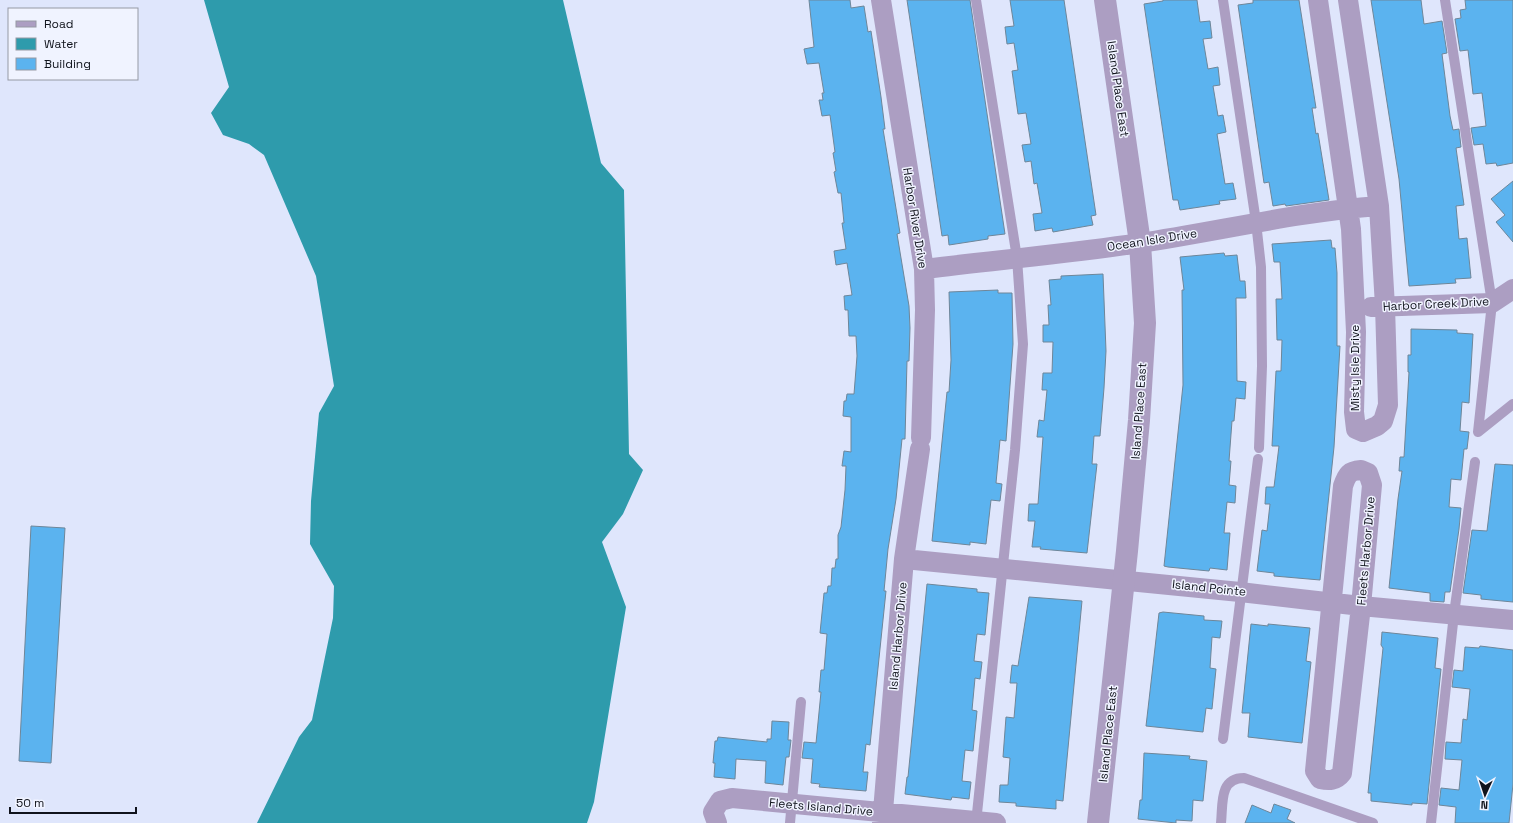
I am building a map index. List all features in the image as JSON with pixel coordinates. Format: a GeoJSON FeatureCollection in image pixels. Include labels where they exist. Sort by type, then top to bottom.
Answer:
{"type":"FeatureCollection","features":[{"type":"Feature","properties":{"kind":"street","name":"Harbor River Drive"},"geometry":{"type":"LineString","coordinates":[[882,0],[924,269],[925,310],[920,443]]}},
{"type":"Feature","properties":{"kind":"street","name":"Island Place East"},"geometry":{"type":"LineString","coordinates":[[1098,823],[1124,580],[1143,368],[1145,323],[1140,243],[1105,0]]}},
{"type":"Feature","properties":{"kind":"street","name":"Misty Isle Drive"},"geometry":{"type":"LineString","coordinates":[[1318,0],[1351,229],[1355,308],[1354,412],[1356,429],[1363,432],[1377,426],[1383,421],[1388,405],[1385,306],[1379,206],[1348,0]]}},
{"type":"Feature","properties":{"kind":"street","name":"Ocean Isle Drive"},"geometry":{"type":"LineString","coordinates":[[924,269],[1140,243],[1256,222],[1348,208],[1379,206]]}},
{"type":"Feature","properties":{"kind":"street","name":"Harbor Creek Drive"},"geometry":{"type":"LineString","coordinates":[[1355,308],[1492,303],[1513,289]]}},
{"type":"Feature","properties":{"kind":"street","name":"Island Harbor Drive"},"geometry":{"type":"LineString","coordinates":[[883,818],[904,559],[920,443]]}},
{"type":"Feature","properties":{"kind":"street","name":"Fleets Harbor Drive"},"geometry":{"type":"LineString","coordinates":[[1361,470],[1368,473],[1372,485],[1361,606],[1342,773],[1338,778],[1329,781],[1320,779],[1315,771],[1331,602],[1343,486],[1347,475],[1351,471],[1361,470]]}},
{"type":"Feature","properties":{"kind":"street","name":"Island Pointe"},"geometry":{"type":"LineString","coordinates":[[904,559],[1124,580],[1361,606],[1513,620]]}},
{"type":"Feature","properties":{"kind":"street","name":"Fleets Island Drive"},"geometry":{"type":"LineString","coordinates":[[717,823],[713,812],[720,801],[732,798],[790,814],[996,823]]}},
{"type":"Feature","properties":{"kind":"lane"},"geometry":{"type":"LineString","coordinates":[[976,0],[1017,258],[1023,344],[1014,450],[976,822]]}},
{"type":"Feature","properties":{"kind":"lane"},"geometry":{"type":"LineString","coordinates":[[1223,0],[1256,222],[1261,267],[1262,315],[1259,448]]}},
{"type":"Feature","properties":{"kind":"lane"},"geometry":{"type":"LineString","coordinates":[[1446,0],[1492,303],[1478,432],[1513,404]]}},
{"type":"Feature","properties":{"kind":"lane"},"geometry":{"type":"LineString","coordinates":[[1223,739],[1240,592],[1258,459]]}},
{"type":"Feature","properties":{"kind":"lane"},"geometry":{"type":"LineString","coordinates":[[1431,823],[1454,614],[1475,462]]}},
{"type":"Feature","properties":{"kind":"lane"},"geometry":{"type":"LineString","coordinates":[[790,814],[801,702]]}},
{"type":"Feature","properties":{"kind":"lane"},"geometry":{"type":"LineString","coordinates":[[1221,823],[1225,788],[1230,781],[1237,778],[1244,778],[1373,823]]}},
{"type":"Feature","properties":{"kind":"water"},"geometry":{"type":"Polygon","coordinates":[[[204,0],[563,0],[601,163],[624,190],[629,454],[643,470],[623,514],[602,542],[626,607],[594,802],[587,823],[257,823],[299,737],[312,720],[333,618],[334,586],[310,544],[311,501],[319,413],[334,386],[316,276],[264,155],[249,144],[223,135],[211,113],[229,87],[204,0]]]}},
{"type":"Feature","properties":{"kind":"building"},"geometry":{"type":"Polygon","coordinates":[[[809,0],[850,0],[851,8],[864,6],[868,32],[871,31],[881,97],[885,129],[883,129],[900,233],[897,234],[909,306],[910,328],[909,361],[907,361],[905,439],[902,439],[896,499],[888,549],[884,591],[886,591],[870,745],[866,744],[863,772],[868,772],[866,791],[819,787],[820,784],[811,783],[813,759],[802,758],[804,742],[816,743],[821,692],[819,692],[821,670],[824,670],[827,634],[820,633],[824,593],[827,593],[828,586],[831,586],[832,568],[835,568],[836,559],[838,559],[838,535],[841,527],[845,490],[846,466],[842,466],[844,451],[851,452],[851,417],[843,416],[844,401],[846,401],[847,394],[854,394],[857,356],[856,336],[849,336],[848,310],[845,310],[844,296],[852,295],[847,263],[836,265],[834,251],[846,249],[842,223],[844,223],[841,193],[838,193],[834,172],[836,171],[833,153],[835,152],[830,115],[822,116],[819,100],[823,100],[822,93],[824,93],[819,63],[807,64],[804,49],[814,47],[809,0]]]}},
{"type":"Feature","properties":{"kind":"building"},"geometry":{"type":"Polygon","coordinates":[[[907,0],[970,0],[1005,234],[988,236],[988,239],[949,245],[948,235],[942,236],[907,0]]]}},
{"type":"Feature","properties":{"kind":"building"},"geometry":{"type":"Polygon","coordinates":[[[1010,0],[1064,0],[1096,215],[1091,216],[1093,225],[1053,232],[1052,228],[1035,231],[1033,214],[1042,213],[1037,183],[1034,184],[1031,161],[1025,162],[1022,145],[1031,144],[1026,113],[1018,114],[1012,71],[1018,70],[1014,43],[1007,44],[1005,27],[1014,26],[1010,0]]]}},
{"type":"Feature","properties":{"kind":"building"},"geometry":{"type":"Polygon","coordinates":[[[1163,0],[1197,0],[1200,22],[1210,21],[1212,38],[1203,39],[1208,69],[1218,67],[1220,85],[1213,86],[1218,116],[1223,115],[1226,132],[1217,134],[1225,184],[1233,183],[1236,199],[1219,201],[1220,204],[1180,210],[1178,200],[1173,200],[1144,4],[1163,0]]]}},
{"type":"Feature","properties":{"kind":"building"},"geometry":{"type":"Polygon","coordinates":[[[1253,0],[1299,0],[1316,108],[1312,108],[1316,134],[1318,133],[1329,200],[1286,206],[1285,204],[1273,206],[1269,182],[1264,183],[1238,5],[1253,3],[1253,0]]]}},
{"type":"Feature","properties":{"kind":"building"},"geometry":{"type":"Polygon","coordinates":[[[1371,0],[1421,0],[1424,24],[1442,21],[1447,53],[1442,54],[1450,116],[1453,130],[1459,129],[1461,147],[1456,148],[1464,205],[1456,206],[1459,239],[1467,238],[1471,278],[1455,279],[1456,283],[1409,286],[1399,179],[1371,0]]]}},
{"type":"Feature","properties":{"kind":"building"},"geometry":{"type":"Polygon","coordinates":[[[1465,0],[1513,0],[1513,163],[1497,166],[1496,163],[1486,164],[1483,144],[1474,145],[1471,128],[1486,126],[1482,93],[1473,94],[1468,50],[1460,51],[1455,19],[1461,18],[1460,10],[1466,9],[1465,0]]]}},
{"type":"Feature","properties":{"kind":"building"},"geometry":{"type":"Polygon","coordinates":[[[1513,181],[1513,242],[1496,222],[1505,215],[1491,199],[1513,181]]]}},
{"type":"Feature","properties":{"kind":"building"},"geometry":{"type":"Polygon","coordinates":[[[1331,240],[1332,248],[1335,248],[1337,273],[1337,346],[1340,346],[1334,447],[1320,580],[1274,576],[1274,573],[1257,571],[1262,530],[1267,531],[1270,504],[1265,504],[1266,487],[1274,487],[1279,446],[1272,446],[1276,371],[1281,371],[1282,340],[1277,340],[1276,299],[1282,299],[1280,262],[1274,262],[1272,244],[1331,240]]]}},
{"type":"Feature","properties":{"kind":"building"},"geometry":{"type":"Polygon","coordinates":[[[1224,253],[1225,256],[1237,255],[1240,281],[1245,281],[1246,298],[1236,298],[1237,381],[1246,382],[1245,399],[1236,398],[1234,421],[1232,421],[1229,485],[1236,486],[1235,503],[1227,502],[1224,533],[1230,533],[1227,570],[1210,568],[1209,571],[1168,567],[1164,566],[1183,385],[1182,290],[1184,290],[1180,257],[1224,253]]]}},
{"type":"Feature","properties":{"kind":"building"},"geometry":{"type":"Polygon","coordinates":[[[1103,274],[1106,351],[1104,388],[1100,436],[1094,436],[1092,464],[1097,464],[1087,553],[1040,549],[1041,547],[1032,547],[1035,521],[1028,521],[1029,504],[1038,504],[1043,437],[1037,437],[1039,420],[1044,421],[1047,390],[1042,390],[1043,373],[1052,373],[1053,342],[1043,342],[1043,325],[1049,325],[1048,305],[1051,305],[1049,280],[1061,279],[1061,276],[1103,274]]]}},
{"type":"Feature","properties":{"kind":"building"},"geometry":{"type":"Polygon","coordinates":[[[998,290],[998,293],[1012,293],[1013,344],[1006,441],[1000,440],[996,483],[1002,484],[1000,501],[991,500],[986,544],[970,542],[970,545],[932,541],[947,392],[949,392],[951,360],[949,292],[998,290]]]}},
{"type":"Feature","properties":{"kind":"building"},"geometry":{"type":"Polygon","coordinates":[[[1411,329],[1457,330],[1457,333],[1473,334],[1469,403],[1462,402],[1460,431],[1469,432],[1467,449],[1464,449],[1461,480],[1451,479],[1449,507],[1461,508],[1459,529],[1450,592],[1445,592],[1444,602],[1430,601],[1430,593],[1389,588],[1402,471],[1399,471],[1400,457],[1404,457],[1409,372],[1408,355],[1411,355],[1411,329]]]}},
{"type":"Feature","properties":{"kind":"building"},"geometry":{"type":"Polygon","coordinates":[[[1495,464],[1513,465],[1513,602],[1481,599],[1481,595],[1463,593],[1472,530],[1487,531],[1495,464]]]}},
{"type":"Feature","properties":{"kind":"building"},"geometry":{"type":"Polygon","coordinates":[[[31,526],[65,528],[51,763],[19,761],[31,526]]]}},
{"type":"Feature","properties":{"kind":"building"},"geometry":{"type":"Polygon","coordinates":[[[927,584],[977,589],[977,592],[989,593],[985,635],[977,634],[974,661],[982,662],[980,679],[975,678],[972,710],[977,711],[973,751],[965,750],[962,781],[971,782],[969,799],[952,797],[951,800],[905,794],[908,777],[927,584]]]}},
{"type":"Feature","properties":{"kind":"building"},"geometry":{"type":"Polygon","coordinates":[[[1029,597],[1082,601],[1063,801],[1056,800],[1056,809],[1016,806],[1016,803],[999,802],[1000,785],[1008,785],[1010,758],[1003,757],[1006,717],[1014,718],[1017,683],[1010,683],[1012,665],[1018,666],[1029,597]]]}},
{"type":"Feature","properties":{"kind":"building"},"geometry":{"type":"Polygon","coordinates":[[[1163,612],[1204,616],[1204,620],[1222,621],[1220,638],[1212,637],[1210,668],[1216,669],[1212,709],[1206,708],[1203,732],[1146,726],[1159,613],[1163,612]]]}},
{"type":"Feature","properties":{"kind":"building"},"geometry":{"type":"Polygon","coordinates":[[[1251,624],[1310,628],[1306,661],[1311,662],[1302,743],[1248,737],[1250,713],[1242,713],[1251,624]]]}},
{"type":"Feature","properties":{"kind":"building"},"geometry":{"type":"Polygon","coordinates":[[[1382,632],[1438,638],[1435,668],[1441,669],[1427,804],[1412,803],[1412,805],[1371,801],[1371,793],[1368,793],[1383,648],[1381,645],[1382,632]]]}},
{"type":"Feature","properties":{"kind":"building"},"geometry":{"type":"Polygon","coordinates":[[[1480,646],[1513,650],[1513,784],[1509,823],[1455,823],[1456,807],[1439,805],[1441,788],[1459,790],[1462,760],[1445,759],[1446,742],[1461,743],[1463,719],[1467,720],[1470,689],[1452,687],[1454,670],[1463,671],[1465,647],[1479,648],[1480,646]]]}},
{"type":"Feature","properties":{"kind":"building"},"geometry":{"type":"Polygon","coordinates":[[[772,721],[789,722],[788,740],[791,740],[789,757],[786,757],[783,785],[765,783],[766,761],[736,759],[735,779],[714,777],[715,763],[713,763],[715,741],[717,741],[718,737],[767,742],[767,739],[771,739],[772,721]]]}},
{"type":"Feature","properties":{"kind":"building"},"geometry":{"type":"Polygon","coordinates":[[[1144,753],[1190,756],[1189,759],[1207,761],[1203,801],[1193,800],[1192,821],[1176,820],[1176,823],[1138,819],[1140,800],[1142,800],[1144,753]]]}},
{"type":"Feature","properties":{"kind":"building"},"geometry":{"type":"Polygon","coordinates":[[[1274,804],[1291,810],[1287,819],[1295,823],[1245,823],[1252,805],[1271,813],[1274,804]]]}}]}
